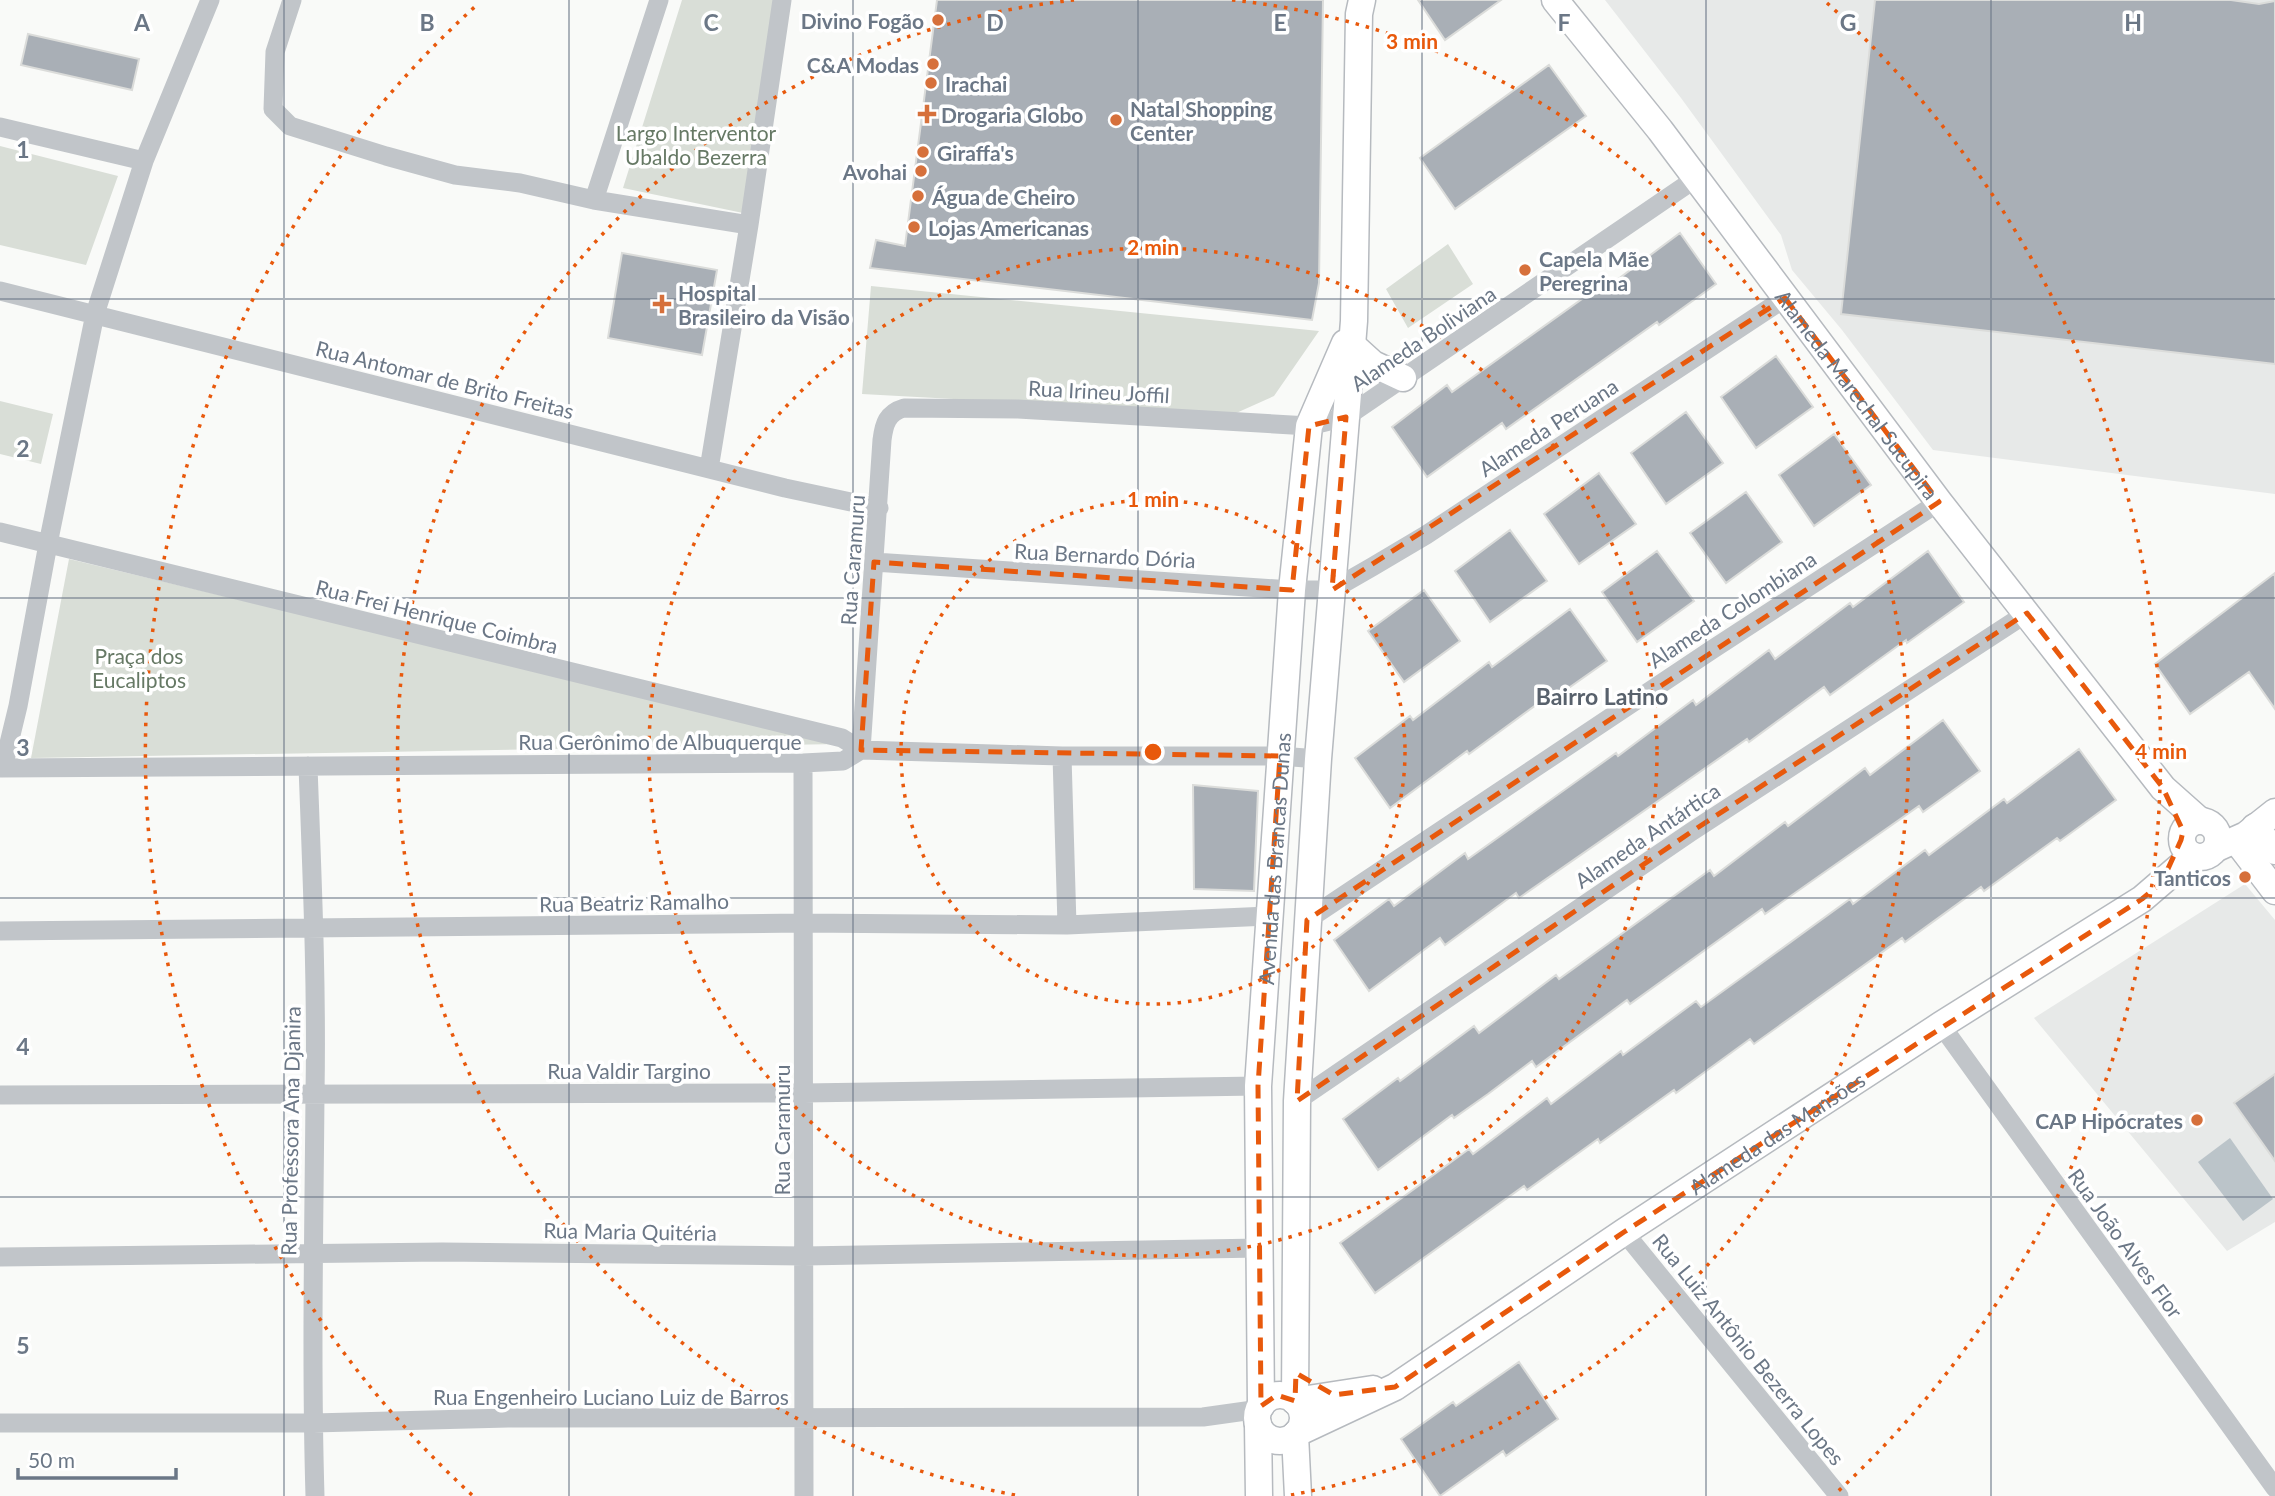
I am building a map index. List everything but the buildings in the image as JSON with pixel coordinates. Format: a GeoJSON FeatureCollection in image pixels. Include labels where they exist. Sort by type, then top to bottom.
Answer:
{"type":"FeatureCollection","features":[{"type":"Feature","properties":{"kind":"main road","name":"Alameda Marechal Sucupira"},"geometry":{"type":"LineString","coordinates":[[1555,0],[1660,130],[1939,502],[2163,788],[2217,834]]}},
{"type":"Feature","properties":{"kind":"main road","name":"Avenida das Brancas Dunas"},"geometry":{"type":"LineString","coordinates":[[1295,1401],[1297,1101],[1318,759],[1353,333],[1361,1]]}},
{"type":"Feature","properties":{"kind":"main road","name":"Avenida das Brancas Dunas"},"geometry":{"type":"LineString","coordinates":[[1259,1496],[1258,1086],[1292,590],[1309,426],[1353,333]]}},
{"type":"Feature","properties":{"kind":"main road"},"geometry":{"type":"LineString","coordinates":[[1353,333],[1373,364],[1403,378]]}},
{"type":"Feature","properties":{"kind":"main road"},"geometry":{"type":"LineString","coordinates":[[2217,834],[2275,852]]}},
{"type":"Feature","properties":{"kind":"main road"},"geometry":{"type":"LineString","coordinates":[[2217,834],[2275,891]]}},
{"type":"Feature","properties":{"kind":"main road","name":"Alameda das Mansões"},"geometry":{"type":"LineString","coordinates":[[1296,1434],[1395,1387],[1624,1231],[1941,1025],[2142,900],[2217,834]]}},
{"type":"Feature","properties":{"kind":"main road"},"geometry":{"type":"LineString","coordinates":[[1296,1358],[1310,1380],[1334,1395]]}},
{"type":"Feature","properties":{"kind":"main road","name":"Alameda das Mansões"},"geometry":{"type":"LineString","coordinates":[[1295,1401],[1395,1387]]}},
{"type":"Feature","properties":{"kind":"main road"},"geometry":{"type":"LineString","coordinates":[[1296,1434],[1285,1440],[1266,1436],[1259,1416],[1265,1401],[1283,1395],[1300,1406],[1303,1420],[1296,1434],[1298,1496]]}},
{"type":"Feature","properties":{"kind":"street"},"geometry":{"type":"LineString","coordinates":[[2,768],[18,706],[95,314],[144,161],[210,0]]}},
{"type":"Feature","properties":{"kind":"street"},"geometry":{"type":"LineString","coordinates":[[292,0],[275,52],[273,109],[290,125],[455,175],[520,183],[594,200],[748,225]]}},
{"type":"Feature","properties":{"kind":"street"},"geometry":{"type":"LineString","coordinates":[[594,200],[659,0]]}},
{"type":"Feature","properties":{"kind":"street"},"geometry":{"type":"LineString","coordinates":[[709,469],[782,0]]}},
{"type":"Feature","properties":{"kind":"street"},"geometry":{"type":"LineString","coordinates":[[0,127],[144,161]]}},
{"type":"Feature","properties":{"kind":"street","name":"Alameda Boliviana"},"geometry":{"type":"LineString","coordinates":[[1309,426],[1346,417],[1695,179]]}},
{"type":"Feature","properties":{"kind":"street","name":"Rua Antomar de Brito Freitas"},"geometry":{"type":"LineString","coordinates":[[0,291],[785,488],[879,508]]}},
{"type":"Feature","properties":{"kind":"street","name":"Alameda Peruana"},"geometry":{"type":"LineString","coordinates":[[1332,590],[1426,535],[1785,298]]}},
{"type":"Feature","properties":{"kind":"street","name":"Rua Irineu Joffil"},"geometry":{"type":"LineString","coordinates":[[889,417],[904,408],[1018,409],[1309,426]]}},
{"type":"Feature","properties":{"kind":"street","name":"Rua Caramuru"},"geometry":{"type":"LineString","coordinates":[[861,750],[882,440],[889,417]]}},
{"type":"Feature","properties":{"kind":"street","name":"Alameda Colombiana"},"geometry":{"type":"LineString","coordinates":[[1307,920],[1939,502]]}},
{"type":"Feature","properties":{"kind":"street","name":"Rua Frei Henrique Coimbra"},"geometry":{"type":"LineString","coordinates":[[0,532],[842,738],[861,750]]}},
{"type":"Feature","properties":{"kind":"street","name":"Rua Bernardo Dória"},"geometry":{"type":"LineString","coordinates":[[874,562],[1292,590],[1332,590]]}},
{"type":"Feature","properties":{"kind":"street","name":"Alameda Antártica"},"geometry":{"type":"LineString","coordinates":[[1297,1101],[1691,832],[2027,613]]}},
{"type":"Feature","properties":{"kind":"street","name":"Rua Gerônimo de Albuquerque"},"geometry":{"type":"LineString","coordinates":[[2,768],[803,763],[843,761],[861,750],[1318,759]]}},
{"type":"Feature","properties":{"kind":"street"},"geometry":{"type":"LineString","coordinates":[[1062,756],[1067,925]]}},
{"type":"Feature","properties":{"kind":"street","name":"Rua Caramuru"},"geometry":{"type":"LineString","coordinates":[[803,763],[804,1496]]}},
{"type":"Feature","properties":{"kind":"street","name":"Rua Professora Ana Djanira"},"geometry":{"type":"LineString","coordinates":[[308,766],[314,929],[312,1254],[315,1496]]}},
{"type":"Feature","properties":{"kind":"street","name":"Rua Beatriz Ramalho"},"geometry":{"type":"LineString","coordinates":[[0,931],[802,923],[1067,925],[1268,916]]}},
{"type":"Feature","properties":{"kind":"street","name":"Rua João Alves Flor"},"geometry":{"type":"LineString","coordinates":[[1941,1025],[2275,1488]]}},
{"type":"Feature","properties":{"kind":"street","name":"Rua Valdir Targino"},"geometry":{"type":"LineString","coordinates":[[0,1095],[804,1093],[1258,1086]]}},
{"type":"Feature","properties":{"kind":"street","name":"Rua Luiz Antônio Bezerra Lopes"},"geometry":{"type":"LineString","coordinates":[[1624,1231],[1839,1496]]}},
{"type":"Feature","properties":{"kind":"street","name":"Rua Maria Quitéria"},"geometry":{"type":"LineString","coordinates":[[0,1257],[442,1252],[804,1256],[1260,1248]]}},
{"type":"Feature","properties":{"kind":"street","name":"Rua Engenheiro Luciano Luiz de Barros"},"geometry":{"type":"LineString","coordinates":[[0,1423],[1222,1416],[1233,1411],[1259,1416]]}},
{"type":"Feature","properties":{"kind":"highlighted area"},"geometry":{"type":"Polygon","coordinates":[[[1785,298],[1939,502],[1307,920],[1297,1101],[1691,832],[2027,613],[2163,788],[2183,831],[2162,882],[2142,899],[1624,1232],[1395,1387],[1334,1395],[1296,1373],[1295,1401],[1277,1395],[1261,1406],[1258,1086],[1280,756],[861,750],[874,562],[1292,590],[1309,426],[1346,417],[1332,590],[1785,298]]]}},
{"type":"Feature","properties":{"kind":"shaded area"},"geometry":{"type":"Polygon","coordinates":[[[1605,0],[2275,0],[2275,494],[1933,450],[1842,330],[1792,270],[1781,235],[1605,0]]]}},
{"type":"Feature","properties":{"kind":"shaded area","name":"CAP Hipócrates"},"geometry":{"type":"Polygon","coordinates":[[[2245,884],[2275,920],[2275,1222],[2227,1251],[2034,1018],[2245,884]]]}},
{"type":"Feature","properties":{"kind":"shaded area"},"geometry":{"type":"Polygon","coordinates":[[[2230,1138],[2273,1199],[2243,1221],[2198,1162],[2230,1138]]]}},
{"type":"Feature","properties":{"kind":"green space","name":"Largo Interventor Ubaldo Bezerra"},"geometry":{"type":"Polygon","coordinates":[[[682,0],[774,0],[743,213],[623,188],[682,0]]]}},
{"type":"Feature","properties":{"kind":"green space"},"geometry":{"type":"Polygon","coordinates":[[[0,146],[118,176],[86,265],[0,245],[0,146]]]}},
{"type":"Feature","properties":{"kind":"green space"},"geometry":{"type":"Polygon","coordinates":[[[1448,244],[1473,284],[1408,328],[1386,289],[1448,244]]]}},
{"type":"Feature","properties":{"kind":"green space"},"geometry":{"type":"Polygon","coordinates":[[[871,286],[1319,331],[1274,396],[1234,414],[862,394],[871,286]]]}},
{"type":"Feature","properties":{"kind":"green space"},"geometry":{"type":"Polygon","coordinates":[[[0,401],[53,414],[41,464],[0,454],[0,401]]]}},
{"type":"Feature","properties":{"kind":"green space","name":"Praça dos Eucaliptos"},"geometry":{"type":"Polygon","coordinates":[[[69,559],[841,744],[31,758],[69,559]]]}},
{"type":"Feature","properties":{"kind":"place","name":"Divino Fogão"},"geometry":{"type":"Point","coordinates":[938,20]}},
{"type":"Feature","properties":{"kind":"place","name":"C&A Modas"},"geometry":{"type":"Point","coordinates":[933,64]}},
{"type":"Feature","properties":{"kind":"place","name":"Irachai"},"geometry":{"type":"Point","coordinates":[931,83]}},
{"type":"Feature","properties":{"kind":"place","name":"Drogaria Globo"},"geometry":{"type":"Point","coordinates":[927,114]}},
{"type":"Feature","properties":{"kind":"place","name":"Natal Shopping Center"},"geometry":{"type":"Point","coordinates":[1116,120]}},
{"type":"Feature","properties":{"kind":"place","name":"Giraffa's"},"geometry":{"type":"Point","coordinates":[923,152]}},
{"type":"Feature","properties":{"kind":"place","name":"Avohai"},"geometry":{"type":"Point","coordinates":[921,171]}},
{"type":"Feature","properties":{"kind":"place","name":"Água de Cheiro"},"geometry":{"type":"Point","coordinates":[918,196]}},
{"type":"Feature","properties":{"kind":"place","name":"Lojas Americanas"},"geometry":{"type":"Point","coordinates":[914,227]}},
{"type":"Feature","properties":{"kind":"place","name":"Capela Mãe Peregrina"},"geometry":{"type":"Point","coordinates":[1525,270]}},
{"type":"Feature","properties":{"kind":"place","name":"Hospital Brasileiro da Visão"},"geometry":{"type":"Point","coordinates":[662,304]}},
{"type":"Feature","properties":{"kind":"place","name":"Tanticos"},"geometry":{"type":"Point","coordinates":[2245,877]}},
{"type":"Feature","properties":{"kind":"place","name":"CAP Hipócrates"},"geometry":{"type":"Point","coordinates":[2197,1120]}},
{"type":"Feature","properties":{"kind":"district","name":"Bairro Latino"},"geometry":{"type":"Point","coordinates":[1602,696]}}]}
